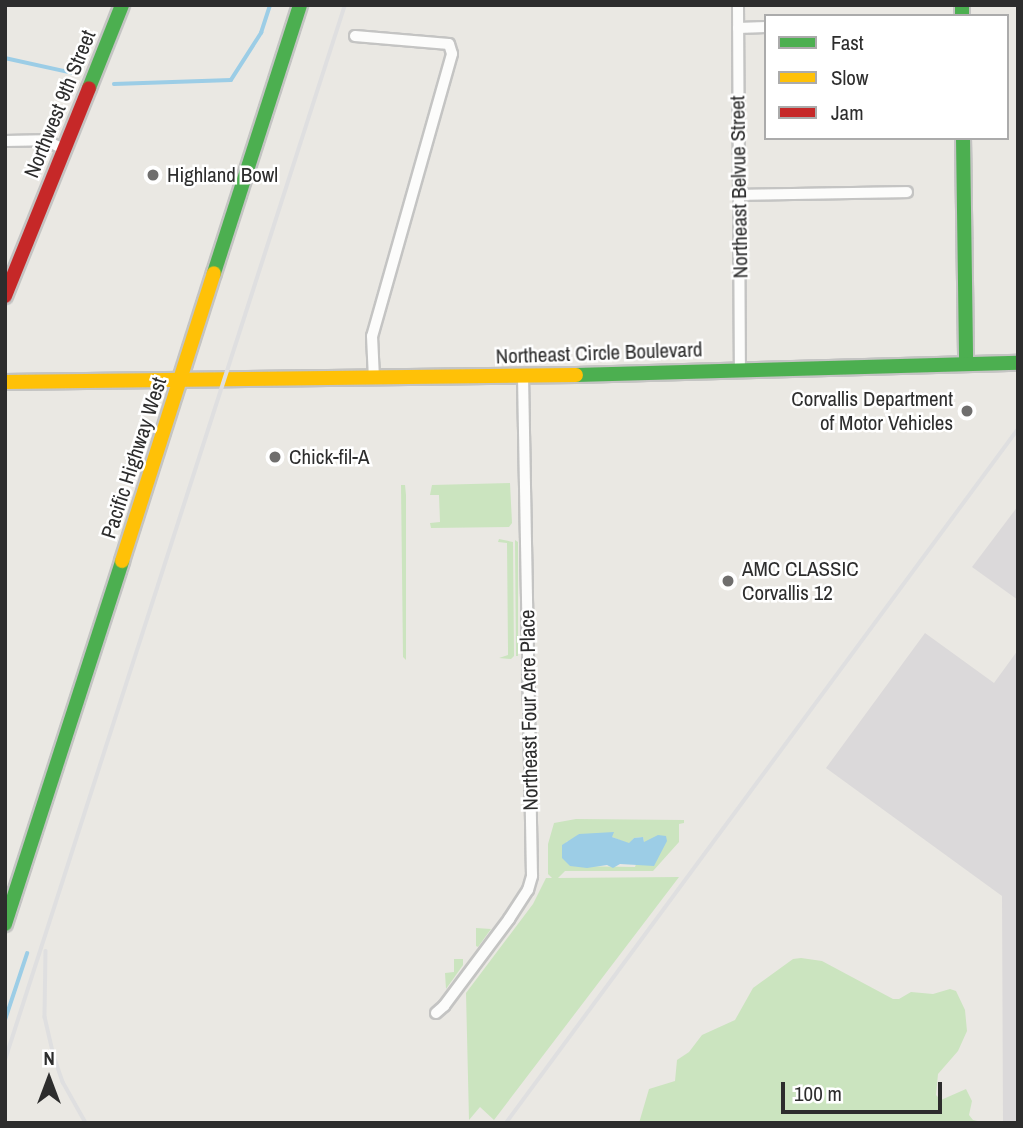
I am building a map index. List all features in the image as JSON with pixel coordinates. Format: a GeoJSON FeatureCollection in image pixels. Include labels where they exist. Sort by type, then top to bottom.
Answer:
{"type":"FeatureCollection","features":[{"type":"Feature","properties":{"kind":"main road","name":"Northwest 9th Street"},"geometry":{"type":"LineString","coordinates":[[5,296],[122,5]]}},
{"type":"Feature","properties":{"kind":"main road","name":"Pacific Highway West"},"geometry":{"type":"LineString","coordinates":[[5,924],[300,5]]}},
{"type":"Feature","properties":{"kind":"main road"},"geometry":{"type":"LineString","coordinates":[[964,140],[966,364]]}},
{"type":"Feature","properties":{"kind":"main road","name":"Northeast Circle Boulevard"},"geometry":{"type":"LineString","coordinates":[[5,382],[523,376],[1018,363]]}},
{"type":"Feature","properties":{"kind":"street","name":"Northeast Belvue Street"},"geometry":{"type":"LineString","coordinates":[[738,5],[740,370]]}},
{"type":"Feature","properties":{"kind":"street"},"geometry":{"type":"LineString","coordinates":[[738,27],[764,27]]}},
{"type":"Feature","properties":{"kind":"street"},"geometry":{"type":"LineString","coordinates":[[355,36],[449,44],[452,54],[372,336],[374,378]]}},
{"type":"Feature","properties":{"kind":"street"},"geometry":{"type":"LineString","coordinates":[[5,141],[44,140],[64,149]]}},
{"type":"Feature","properties":{"kind":"street"},"geometry":{"type":"LineString","coordinates":[[738,195],[907,192]]}},
{"type":"Feature","properties":{"kind":"street","name":"Northeast Four Acre Place"},"geometry":{"type":"LineString","coordinates":[[436,1013],[509,919],[528,890],[532,876],[523,376]]}},
{"type":"Feature","properties":{"kind":"shaded area"},"geometry":{"type":"Polygon","coordinates":[[[1018,506],[1018,600],[972,567],[1018,506]]]}},
{"type":"Feature","properties":{"kind":"shaded area"},"geometry":{"type":"Polygon","coordinates":[[[925,633],[994,683],[1018,650],[1018,1123],[1003,1123],[1002,896],[826,768],[925,633]]]}},
{"type":"Feature","properties":{"kind":"green space"},"geometry":{"type":"Polygon","coordinates":[[[510,483],[512,523],[509,527],[431,528],[430,523],[440,522],[439,495],[430,495],[432,485],[510,483]]]}},
{"type":"Feature","properties":{"kind":"green space"},"geometry":{"type":"Polygon","coordinates":[[[401,485],[405,485],[406,495],[406,660],[403,657],[401,485]]]}},
{"type":"Feature","properties":{"kind":"green space"},"geometry":{"type":"Polygon","coordinates":[[[499,539],[513,542],[514,656],[511,659],[499,658],[508,655],[508,651],[507,543],[498,542],[499,539]]]}},
{"type":"Feature","properties":{"kind":"green space"},"geometry":{"type":"Polygon","coordinates":[[[515,540],[518,542],[518,656],[516,656],[515,540]]]}},
{"type":"Feature","properties":{"kind":"green space"},"geometry":{"type":"Polygon","coordinates":[[[576,819],[684,820],[684,823],[679,824],[679,842],[653,871],[565,871],[558,878],[679,877],[494,1120],[480,1107],[469,1120],[466,993],[533,904],[546,878],[552,878],[548,874],[548,844],[554,823],[576,819]],[[579,834],[576,839],[566,842],[570,866],[635,867],[644,842],[643,837],[634,838],[629,844],[605,834],[579,834]]]}},
{"type":"Feature","properties":{"kind":"green space"},"geometry":{"type":"Polygon","coordinates":[[[476,928],[491,929],[478,947],[476,946],[476,928]]]}},
{"type":"Feature","properties":{"kind":"green space"},"geometry":{"type":"Polygon","coordinates":[[[454,959],[463,959],[463,965],[446,989],[445,973],[454,972],[454,959]]]}},
{"type":"Feature","properties":{"kind":"green space"},"geometry":{"type":"Polygon","coordinates":[[[793,959],[822,961],[893,999],[899,999],[911,992],[933,994],[950,989],[956,991],[965,1010],[967,1031],[958,1051],[938,1074],[936,1095],[941,1100],[966,1089],[972,1101],[969,1115],[973,1120],[987,1123],[639,1123],[649,1089],[675,1081],[677,1060],[689,1052],[702,1035],[735,1020],[753,988],[793,959]]]}},
{"type":"Feature","properties":{"kind":"water"},"geometry":{"type":"Polygon","coordinates":[[[614,832],[612,837],[629,843],[634,838],[643,837],[644,842],[658,835],[666,836],[667,841],[654,866],[620,864],[613,868],[607,865],[587,868],[570,866],[562,858],[562,845],[579,834],[614,832]]]}},
{"type":"Feature","properties":{"kind":"waterway"},"geometry":{"type":"LineString","coordinates":[[114,84],[231,80],[261,33],[270,5]]}},
{"type":"Feature","properties":{"kind":"waterway"},"geometry":{"type":"LineString","coordinates":[[5,58],[73,73]]}},
{"type":"Feature","properties":{"kind":"waterway"},"geometry":{"type":"LineString","coordinates":[[5,1020],[27,954]]}},
{"type":"Feature","properties":{"kind":"railway"},"geometry":{"type":"LineString","coordinates":[[5,1060],[345,5]]}},
{"type":"Feature","properties":{"kind":"railway"},"geometry":{"type":"LineString","coordinates":[[506,1123],[1018,429]]}},
{"type":"Feature","properties":{"kind":"railway"},"geometry":{"type":"LineString","coordinates":[[46,951],[45,1017],[53,1053],[63,1082],[86,1123]]}},
{"type":"Feature","properties":{"kind":"traffic: fast"},"geometry":{"type":"LineString","coordinates":[[89,88],[122,5]]}},
{"type":"Feature","properties":{"kind":"traffic: fast"},"geometry":{"type":"LineString","coordinates":[[214,273],[300,5]]}},
{"type":"Feature","properties":{"kind":"traffic: fast"},"geometry":{"type":"LineString","coordinates":[[962,5],[962,14]]}},
{"type":"Feature","properties":{"kind":"traffic: fast"},"geometry":{"type":"LineString","coordinates":[[963,140],[966,364]]}},
{"type":"Feature","properties":{"kind":"traffic: fast"},"geometry":{"type":"LineString","coordinates":[[576,375],[1018,363]]}},
{"type":"Feature","properties":{"kind":"traffic: fast"},"geometry":{"type":"LineString","coordinates":[[5,924],[122,561]]}},
{"type":"Feature","properties":{"kind":"traffic: slow"},"geometry":{"type":"LineString","coordinates":[[122,561],[214,273]]}},
{"type":"Feature","properties":{"kind":"traffic: slow"},"geometry":{"type":"LineString","coordinates":[[5,382],[576,375]]}},
{"type":"Feature","properties":{"kind":"traffic: jam"},"geometry":{"type":"LineString","coordinates":[[5,296],[89,88]]}},
{"type":"Feature","properties":{"kind":"place","name":"Highland Bowl"},"geometry":{"type":"Point","coordinates":[153,175]}},
{"type":"Feature","properties":{"kind":"place","name":"Corvallis Department of Motor Vehicles"},"geometry":{"type":"Point","coordinates":[967,411]}},
{"type":"Feature","properties":{"kind":"place","name":"Chick-fil-A"},"geometry":{"type":"Point","coordinates":[275,457]}},
{"type":"Feature","properties":{"kind":"place","name":"AMC CLASSIC Corvallis 12"},"geometry":{"type":"Point","coordinates":[728,581]}}]}
